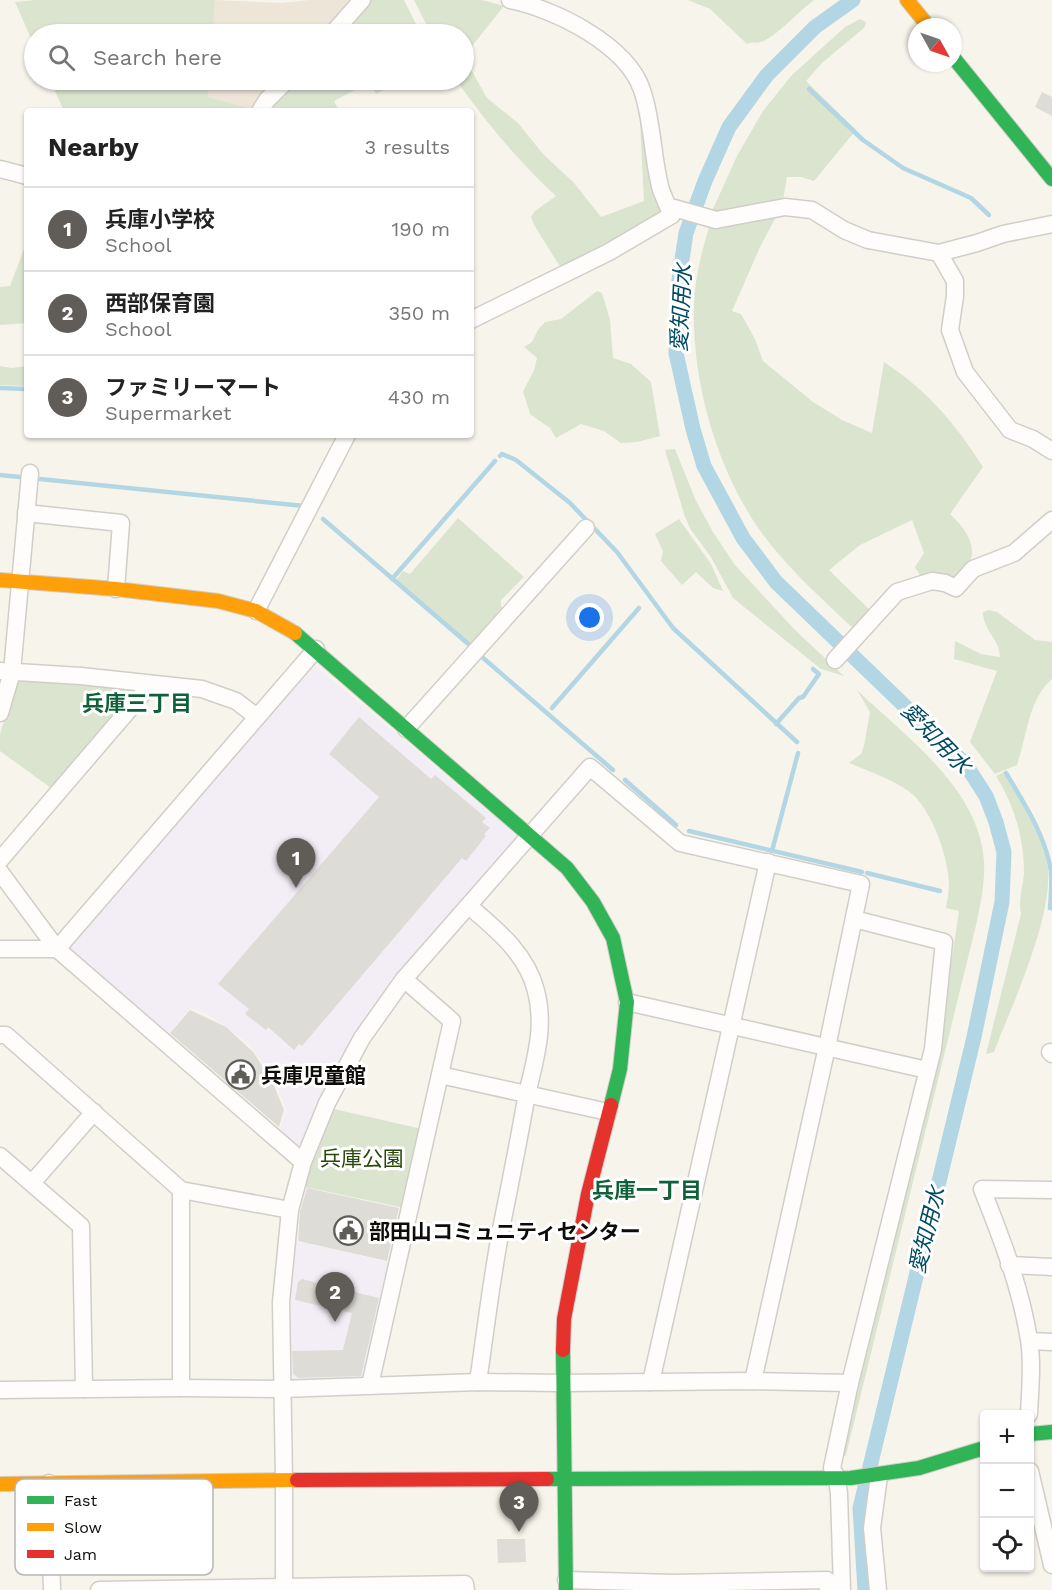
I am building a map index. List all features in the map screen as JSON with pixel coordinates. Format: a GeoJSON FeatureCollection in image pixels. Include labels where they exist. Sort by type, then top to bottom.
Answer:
{"type":"FeatureCollection","features":[{"type":"Feature","properties":{"kind":"street"},"geometry":{"type":"LineString","coordinates":[[341,24],[362,0]]}},
{"type":"Feature","properties":{"kind":"street"},"geometry":{"type":"LineString","coordinates":[[474,319],[609,252],[672,215],[661,189],[642,89],[628,64],[599,40],[551,13],[510,0]]}},
{"type":"Feature","properties":{"kind":"street"},"geometry":{"type":"LineString","coordinates":[[907,0],[922,18]]}},
{"type":"Feature","properties":{"kind":"street"},"geometry":{"type":"LineString","coordinates":[[962,68],[1052,179]]}},
{"type":"Feature","properties":{"kind":"street"},"geometry":{"type":"LineString","coordinates":[[262,108],[277,90]]}},
{"type":"Feature","properties":{"kind":"street"},"geometry":{"type":"LineString","coordinates":[[0,169],[24,175]]}},
{"type":"Feature","properties":{"kind":"street"},"geometry":{"type":"LineString","coordinates":[[674,208],[716,220],[784,207],[812,210],[844,230],[868,240],[939,253],[1012,231],[1052,224]]}},
{"type":"Feature","properties":{"kind":"street"},"geometry":{"type":"LineString","coordinates":[[939,253],[955,281],[950,330],[965,372],[1010,430],[1033,439],[1052,451]]}},
{"type":"Feature","properties":{"kind":"street"},"geometry":{"type":"LineString","coordinates":[[256,611],[345,438]]}},
{"type":"Feature","properties":{"kind":"street"},"geometry":{"type":"LineString","coordinates":[[0,712],[20,582],[29,478]]}},
{"type":"Feature","properties":{"kind":"street"},"geometry":{"type":"LineString","coordinates":[[26,513],[121,523],[116,589]]}},
{"type":"Feature","properties":{"kind":"street"},"geometry":{"type":"LineString","coordinates":[[835,660],[897,592],[932,581],[956,588],[973,569],[1014,553],[1052,520]]}},
{"type":"Feature","properties":{"kind":"street"},"geometry":{"type":"LineString","coordinates":[[406,729],[586,528]]}},
{"type":"Feature","properties":{"kind":"street"},"geometry":{"type":"LineString","coordinates":[[0,580],[116,589],[219,601],[256,611],[294,632],[316,649],[567,868],[581,885],[604,919],[613,938],[627,1002],[620,1069],[588,1194],[564,1319],[562,1383],[566,1479],[566,1585],[757,1586],[827,1580],[828,1590]]}},
{"type":"Feature","properties":{"kind":"street"},"geometry":{"type":"LineString","coordinates":[[0,949],[57,949],[316,649]]}},
{"type":"Feature","properties":{"kind":"street"},"geometry":{"type":"LineString","coordinates":[[6,672],[81,676],[202,689],[236,701],[257,717]]}},
{"type":"Feature","properties":{"kind":"street"},"geometry":{"type":"LineString","coordinates":[[0,860],[151,684]]}},
{"type":"Feature","properties":{"kind":"street"},"geometry":{"type":"LineString","coordinates":[[284,1588],[285,1480],[281,1302],[290,1210],[303,1162],[327,1103],[362,1038],[404,980],[590,767],[680,843],[861,884],[753,1381]]}},
{"type":"Feature","properties":{"kind":"street"},"geometry":{"type":"LineString","coordinates":[[651,1382],[768,862]]}},
{"type":"Feature","properties":{"kind":"street"},"geometry":{"type":"LineString","coordinates":[[0,872],[57,949],[303,1162]]}},
{"type":"Feature","properties":{"kind":"street"},"geometry":{"type":"LineString","coordinates":[[470,907],[515,948],[536,990],[540,1020],[540,1039],[496,1255],[478,1382]]}},
{"type":"Feature","properties":{"kind":"street"},"geometry":{"type":"LineString","coordinates":[[844,1478],[832,1468],[850,1383],[879,1274],[933,1049],[944,942],[854,919]]}},
{"type":"Feature","properties":{"kind":"street"},"geometry":{"type":"LineString","coordinates":[[370,1385],[452,1021],[404,980]]}},
{"type":"Feature","properties":{"kind":"street"},"geometry":{"type":"LineString","coordinates":[[627,1002],[927,1070]]}},
{"type":"Feature","properties":{"kind":"street"},"geometry":{"type":"LineString","coordinates":[[0,1035],[6,1035],[181,1190],[290,1210]]}},
{"type":"Feature","properties":{"kind":"street"},"geometry":{"type":"LineString","coordinates":[[440,1075],[608,1112]]}},
{"type":"Feature","properties":{"kind":"street"},"geometry":{"type":"LineString","coordinates":[[32,1183],[94,1112]]}},
{"type":"Feature","properties":{"kind":"street"},"geometry":{"type":"LineString","coordinates":[[0,1156],[81,1226],[84,1389]]}},
{"type":"Feature","properties":{"kind":"street"},"geometry":{"type":"LineString","coordinates":[[1029,1410],[1030,1341],[1009,1265],[982,1188],[1052,1190]]}},
{"type":"Feature","properties":{"kind":"street"},"geometry":{"type":"LineString","coordinates":[[181,1190],[181,1388]]}},
{"type":"Feature","properties":{"kind":"street"},"geometry":{"type":"LineString","coordinates":[[1009,1265],[1052,1267]]}},
{"type":"Feature","properties":{"kind":"street"},"geometry":{"type":"LineString","coordinates":[[1030,1341],[1052,1342]]}},
{"type":"Feature","properties":{"kind":"street"},"geometry":{"type":"LineString","coordinates":[[0,1390],[282,1389],[478,1382],[850,1383]]}},
{"type":"Feature","properties":{"kind":"street"},"geometry":{"type":"LineString","coordinates":[[1034,1434],[1052,1432]]}},
{"type":"Feature","properties":{"kind":"street"},"geometry":{"type":"LineString","coordinates":[[213,1481],[844,1478],[879,1476],[934,1465],[980,1449]]}},
{"type":"Feature","properties":{"kind":"street"},"geometry":{"type":"LineString","coordinates":[[878,1590],[873,1528],[879,1476]]}},
{"type":"Feature","properties":{"kind":"street"},"geometry":{"type":"LineString","coordinates":[[842,1590],[839,1494],[844,1478]]}},
{"type":"Feature","properties":{"kind":"street"},"geometry":{"type":"LineString","coordinates":[[0,1484],[15,1484]]}},
{"type":"Feature","properties":{"kind":"street"},"geometry":{"type":"LineString","coordinates":[[1034,1491],[1052,1565]]}},
{"type":"Feature","properties":{"kind":"street"},"geometry":{"type":"LineString","coordinates":[[52,1575],[52,1590]]}},
{"type":"Feature","properties":{"kind":"street"},"geometry":{"type":"LineString","coordinates":[[99,1590],[465,1584],[466,1590]]}},
{"type":"Feature","properties":{"kind":"shaded area"},"geometry":{"type":"Polygon","coordinates":[[[215,0],[282,3],[310,0],[359,0],[336,24],[214,24],[215,0]]]}},
{"type":"Feature","properties":{"kind":"shaded area"},"geometry":{"type":"Polygon","coordinates":[[[208,90],[274,90],[257,108],[248,108],[207,97],[208,90]]]}},
{"type":"Feature","properties":{"kind":"shaded area"},"geometry":{"type":"Polygon","coordinates":[[[309,667],[317,667],[517,836],[401,970],[342,1058],[312,1116],[301,1146],[294,1148],[279,1133],[286,1110],[276,1083],[247,1042],[206,1013],[190,1008],[167,1035],[70,951],[69,945],[309,667]]]}},
{"type":"Feature","properties":{"kind":"shaded area"},"geometry":{"type":"Polygon","coordinates":[[[295,1241],[392,1263],[368,1374],[362,1380],[297,1380],[291,1375],[291,1277],[295,1241]]]}},
{"type":"Feature","properties":{"kind":"green space"},"geometry":{"type":"Polygon","coordinates":[[[215,0],[214,24],[25,24],[15,2],[215,0]]]}},
{"type":"Feature","properties":{"kind":"green space"},"geometry":{"type":"Polygon","coordinates":[[[368,0],[404,0],[416,24],[345,24],[368,0]]]}},
{"type":"Feature","properties":{"kind":"green space"},"geometry":{"type":"Polygon","coordinates":[[[414,0],[482,0],[504,6],[474,44],[474,24],[426,24],[414,0]]]}},
{"type":"Feature","properties":{"kind":"green space"},"geometry":{"type":"Polygon","coordinates":[[[688,0],[814,0],[767,39],[759,43],[747,44],[710,9],[688,0]]]}},
{"type":"Feature","properties":{"kind":"green space"},"geometry":{"type":"Polygon","coordinates":[[[860,19],[866,22],[865,27],[822,63],[806,81],[856,130],[814,181],[801,177],[787,177],[783,200],[715,213],[713,209],[737,156],[763,111],[791,76],[845,27],[860,19]]]}},
{"type":"Feature","properties":{"kind":"green space"},"geometry":{"type":"Polygon","coordinates":[[[474,75],[487,98],[518,123],[543,154],[574,183],[601,217],[644,201],[639,102],[662,217],[564,268],[559,265],[531,217],[535,211],[556,196],[503,141],[463,90],[474,90],[474,75]]]}},
{"type":"Feature","properties":{"kind":"green space"},"geometry":{"type":"Polygon","coordinates":[[[55,90],[208,90],[208,97],[248,108],[63,108],[55,90]]]}},
{"type":"Feature","properties":{"kind":"green space"},"geometry":{"type":"Polygon","coordinates":[[[285,90],[355,90],[334,101],[338,108],[270,108],[285,90]]]}},
{"type":"Feature","properties":{"kind":"green space"},"geometry":{"type":"Polygon","coordinates":[[[777,215],[760,247],[732,311],[741,314],[755,339],[763,361],[813,402],[842,420],[872,433],[884,362],[900,373],[940,409],[983,467],[950,514],[965,531],[972,548],[969,565],[956,584],[921,577],[915,567],[924,553],[912,520],[860,545],[829,570],[874,614],[856,631],[788,564],[767,540],[750,515],[722,459],[703,397],[694,334],[694,304],[699,264],[710,224],[777,215]]]}},
{"type":"Feature","properties":{"kind":"green space"},"geometry":{"type":"Polygon","coordinates":[[[24,249],[24,323],[0,325],[0,287],[10,286],[24,249]]]}},
{"type":"Feature","properties":{"kind":"green space"},"geometry":{"type":"Polygon","coordinates":[[[597,291],[602,293],[610,320],[613,358],[631,364],[651,382],[660,436],[637,442],[621,443],[604,431],[581,424],[556,438],[550,428],[530,414],[523,391],[534,371],[537,358],[524,347],[532,342],[545,322],[561,319],[597,291]]]}},
{"type":"Feature","properties":{"kind":"green space"},"geometry":{"type":"Polygon","coordinates":[[[0,366],[11,368],[24,366],[24,386],[0,385],[0,366]]]}},
{"type":"Feature","properties":{"kind":"green space"},"geometry":{"type":"Polygon","coordinates":[[[675,449],[696,501],[735,565],[794,629],[844,676],[821,669],[733,598],[711,557],[691,530],[685,517],[665,450],[675,449]]]}},
{"type":"Feature","properties":{"kind":"green space"},"geometry":{"type":"Polygon","coordinates":[[[458,518],[524,577],[501,600],[501,606],[506,610],[473,646],[396,580],[403,571],[410,574],[458,518]]]}},
{"type":"Feature","properties":{"kind":"green space"},"geometry":{"type":"Polygon","coordinates":[[[679,519],[711,564],[723,591],[713,588],[696,572],[682,585],[661,561],[663,551],[655,534],[679,519]]]}},
{"type":"Feature","properties":{"kind":"green space"},"geometry":{"type":"Polygon","coordinates":[[[989,610],[997,612],[1035,640],[1052,642],[1052,679],[1038,697],[1033,708],[1017,765],[995,774],[970,742],[997,671],[954,659],[955,641],[981,654],[1000,657],[997,645],[984,619],[983,612],[989,610]]]}},
{"type":"Feature","properties":{"kind":"green space"},"geometry":{"type":"Polygon","coordinates":[[[23,679],[131,688],[135,695],[51,788],[0,751],[0,734],[15,684],[23,679]]]}},
{"type":"Feature","properties":{"kind":"green space"},"geometry":{"type":"Polygon","coordinates":[[[857,690],[918,746],[955,788],[969,811],[979,836],[984,869],[977,921],[846,1455],[840,1460],[945,1004],[959,911],[946,908],[949,885],[943,849],[919,801],[897,784],[849,763],[861,754],[870,712],[857,690]]]}},
{"type":"Feature","properties":{"kind":"green space"},"geometry":{"type":"Polygon","coordinates":[[[1004,772],[1041,843],[1048,868],[1048,889],[1030,961],[994,1052],[986,1054],[1021,914],[1020,899],[1024,873],[1017,822],[996,776],[1004,772]]]}},
{"type":"Feature","properties":{"kind":"green space","name":"兵庫公園"},"geometry":{"type":"Polygon","coordinates":[[[334,1109],[422,1129],[404,1208],[305,1187],[316,1148],[330,1112],[334,1109]]]}},
{"type":"Feature","properties":{"kind":"building"},"geometry":{"type":"Polygon","coordinates":[[[1042,92],[1052,97],[1052,116],[1035,107],[1042,92]]]}},
{"type":"Feature","properties":{"kind":"building"},"geometry":{"type":"Polygon","coordinates":[[[359,717],[431,779],[435,775],[486,818],[482,822],[490,828],[466,861],[462,858],[302,1046],[299,1044],[294,1050],[268,1027],[266,1030],[245,1014],[249,1009],[218,984],[379,797],[329,754],[359,717]]]}},
{"type":"Feature","properties":{"kind":"building","name":"兵庫児童館"},"geometry":{"type":"Polygon","coordinates":[[[190,1010],[226,1027],[254,1053],[273,1083],[284,1110],[279,1127],[170,1033],[190,1010]]]}},
{"type":"Feature","properties":{"kind":"building","name":"部田山コミュニティセンター"},"geometry":{"type":"Polygon","coordinates":[[[307,1188],[399,1208],[387,1261],[298,1241],[300,1212],[307,1188]]]}},
{"type":"Feature","properties":{"kind":"building"},"geometry":{"type":"Polygon","coordinates":[[[302,1279],[379,1298],[361,1376],[298,1378],[293,1373],[292,1351],[343,1350],[352,1313],[295,1300],[298,1282],[302,1279]]]}},
{"type":"Feature","properties":{"kind":"building"},"geometry":{"type":"Polygon","coordinates":[[[497,1539],[525,1539],[526,1562],[498,1563],[497,1539]]]}},
{"type":"Feature","properties":{"kind":"waterway","name":"愛知用水"},"geometry":{"type":"LineString","coordinates":[[853,0],[815,27],[767,75],[729,127],[705,181],[686,233],[679,280],[676,353],[704,466],[743,538],[776,582],[966,765],[986,796],[1004,852],[1002,902],[974,1037],[860,1508],[865,1590]]}},
{"type":"Feature","properties":{"kind":"waterway"},"geometry":{"type":"LineString","coordinates":[[809,89],[863,140],[903,168],[971,198],[989,215]]}},
{"type":"Feature","properties":{"kind":"waterway"},"geometry":{"type":"LineString","coordinates":[[0,388],[24,389]]}},
{"type":"Feature","properties":{"kind":"waterway"},"geometry":{"type":"LineString","coordinates":[[500,456],[502,454],[516,460],[570,503],[617,552],[673,628],[797,742]]}},
{"type":"Feature","properties":{"kind":"waterway"},"geometry":{"type":"LineString","coordinates":[[392,579],[495,461]]}},
{"type":"Feature","properties":{"kind":"waterway"},"geometry":{"type":"LineString","coordinates":[[0,475],[304,506]]}},
{"type":"Feature","properties":{"kind":"waterway"},"geometry":{"type":"LineString","coordinates":[[323,519],[473,648]]}},
{"type":"Feature","properties":{"kind":"waterway"},"geometry":{"type":"LineString","coordinates":[[552,708],[639,608]]}},
{"type":"Feature","properties":{"kind":"waterway"},"geometry":{"type":"LineString","coordinates":[[482,657],[613,770]]}},
{"type":"Feature","properties":{"kind":"waterway"},"geometry":{"type":"LineString","coordinates":[[776,724],[799,698],[803,697],[819,674],[813,669]]}},
{"type":"Feature","properties":{"kind":"waterway"},"geometry":{"type":"LineString","coordinates":[[772,851],[798,753]]}},
{"type":"Feature","properties":{"kind":"waterway"},"geometry":{"type":"LineString","coordinates":[[1006,773],[1033,820],[1044,845],[1051,871],[1050,908],[1052,908]]}},
{"type":"Feature","properties":{"kind":"waterway"},"geometry":{"type":"LineString","coordinates":[[625,780],[676,825]]}},
{"type":"Feature","properties":{"kind":"waterway"},"geometry":{"type":"LineString","coordinates":[[689,831],[862,872]]}},
{"type":"Feature","properties":{"kind":"waterway"},"geometry":{"type":"LineString","coordinates":[[867,873],[940,891]]}},
{"type":"Feature","properties":{"kind":"traffic: fast"},"geometry":{"type":"LineString","coordinates":[[962,68],[1052,179]]}},
{"type":"Feature","properties":{"kind":"traffic: fast"},"geometry":{"type":"LineString","coordinates":[[295,633],[567,868],[593,902],[613,938],[627,1002],[620,1069],[611,1105]]}},
{"type":"Feature","properties":{"kind":"traffic: fast"},"geometry":{"type":"LineString","coordinates":[[563,1350],[566,1590]]}},
{"type":"Feature","properties":{"kind":"traffic: fast"},"geometry":{"type":"LineString","coordinates":[[1034,1434],[1052,1432]]}},
{"type":"Feature","properties":{"kind":"traffic: fast"},"geometry":{"type":"LineString","coordinates":[[547,1479],[851,1478],[919,1468],[980,1449]]}},
{"type":"Feature","properties":{"kind":"traffic: slow"},"geometry":{"type":"LineString","coordinates":[[907,0],[922,18]]}},
{"type":"Feature","properties":{"kind":"traffic: slow"},"geometry":{"type":"LineString","coordinates":[[0,580],[116,589],[218,601],[256,611],[295,633]]}},
{"type":"Feature","properties":{"kind":"traffic: slow"},"geometry":{"type":"LineString","coordinates":[[213,1481],[297,1480]]}},
{"type":"Feature","properties":{"kind":"traffic: slow"},"geometry":{"type":"LineString","coordinates":[[0,1484],[15,1484]]}},
{"type":"Feature","properties":{"kind":"traffic: jam"},"geometry":{"type":"LineString","coordinates":[[563,1350],[564,1319],[588,1194],[611,1105]]}},
{"type":"Feature","properties":{"kind":"traffic: jam"},"geometry":{"type":"LineString","coordinates":[[297,1480],[547,1479]]}},
{"type":"Feature","properties":{"kind":"place","name":"兵庫小学校"},"geometry":{"type":"Point","coordinates":[296,888]}},
{"type":"Feature","properties":{"kind":"place","name":"兵庫児童館"},"geometry":{"type":"Point","coordinates":[240,1075]}},
{"type":"Feature","properties":{"kind":"place","name":"部田山コミュニティセンター"},"geometry":{"type":"Point","coordinates":[348,1231]}},
{"type":"Feature","properties":{"kind":"place","name":"西部保育園"},"geometry":{"type":"Point","coordinates":[335,1322]}},
{"type":"Feature","properties":{"kind":"place","name":"ファミリーマート"},"geometry":{"type":"Point","coordinates":[519,1532]}},
{"type":"Feature","properties":{"kind":"district","name":"兵庫三丁目"},"geometry":{"type":"Point","coordinates":[137,703]}},
{"type":"Feature","properties":{"kind":"district","name":"兵庫一丁目"},"geometry":{"type":"Point","coordinates":[647,1190]}}]}
